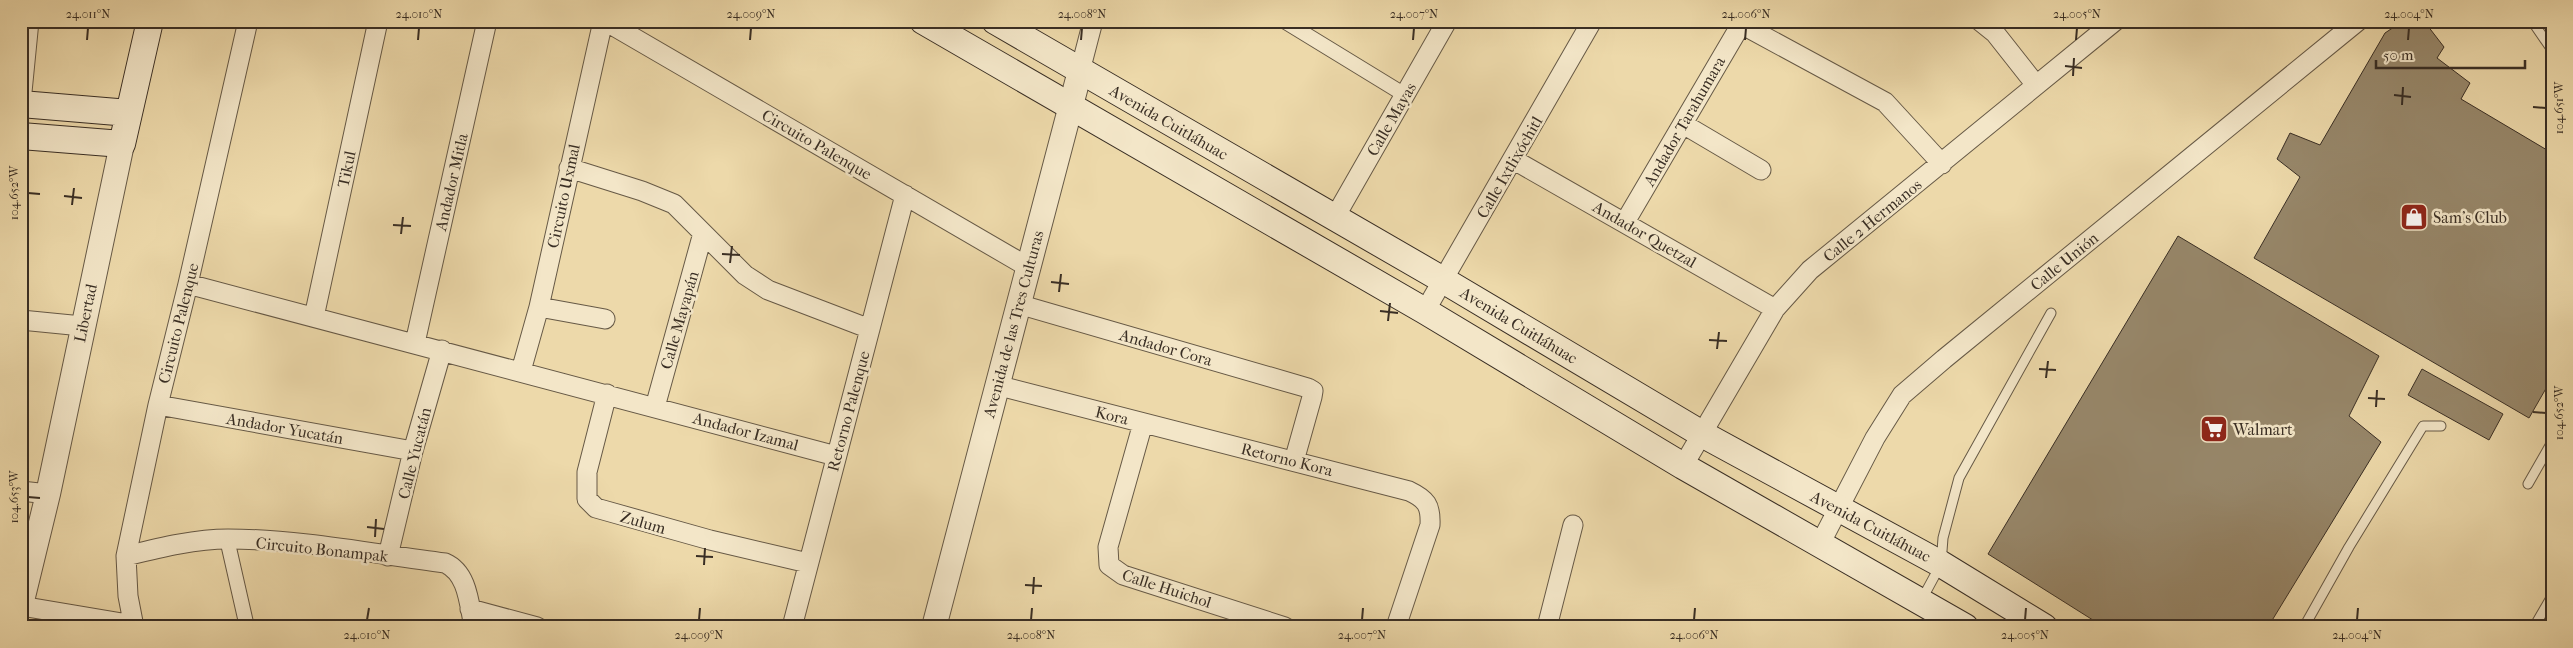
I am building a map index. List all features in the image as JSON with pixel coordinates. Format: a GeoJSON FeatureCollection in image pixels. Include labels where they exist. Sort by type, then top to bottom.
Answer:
{"type":"FeatureCollection","features":[{"type":"Feature","properties":{"kind":"main road","name":"Libertad"},"geometry":{"type":"LineString","coordinates":[[122,144],[150,21]]}},
{"type":"Feature","properties":{"kind":"main road"},"geometry":{"type":"LineString","coordinates":[[923,21],[1425,311],[1683,466],[1965,627]]}},
{"type":"Feature","properties":{"kind":"main road","name":"Avenida Cuitláhuac"},"geometry":{"type":"LineString","coordinates":[[995,21],[1443,280],[1702,434],[1941,564],[2044,627]]}},
{"type":"Feature","properties":{"kind":"main road"},"geometry":{"type":"LineString","coordinates":[[21,103],[129,113]]}},
{"type":"Feature","properties":{"kind":"main road"},"geometry":{"type":"LineString","coordinates":[[21,136],[122,144]]}},
{"type":"Feature","properties":{"kind":"street"},"geometry":{"type":"LineString","coordinates":[[21,103],[29,21]]}},
{"type":"Feature","properties":{"kind":"street","name":"Circuito Palenque"},"geometry":{"type":"LineString","coordinates":[[134,626],[128,596],[126,556],[158,405],[188,284],[248,21]]}},
{"type":"Feature","properties":{"kind":"street","name":"Tikul"},"geometry":{"type":"LineString","coordinates":[[314,317],[378,21]]}},
{"type":"Feature","properties":{"kind":"street","name":"Andador Mitla"},"geometry":{"type":"LineString","coordinates":[[415,343],[487,21]]}},
{"type":"Feature","properties":{"kind":"street","name":"Circuito Palenque"},"geometry":{"type":"LineString","coordinates":[[604,21],[1028,267]]}},
{"type":"Feature","properties":{"kind":"street","name":"Circuito Uxmal"},"geometry":{"type":"LineString","coordinates":[[521,371],[539,307],[569,168],[604,21]]}},
{"type":"Feature","properties":{"kind":"street","name":"Avenida de las Tres Culturas"},"geometry":{"type":"LineString","coordinates":[[934,627],[996,385],[1072,107],[1093,21]]}},
{"type":"Feature","properties":{"kind":"street"},"geometry":{"type":"LineString","coordinates":[[1284,21],[1405,95]]}},
{"type":"Feature","properties":{"kind":"street","name":"Calle Mayas"},"geometry":{"type":"LineString","coordinates":[[1335,217],[1447,21]]}},
{"type":"Feature","properties":{"kind":"street","name":"Calle Ixtlixóchitl"},"geometry":{"type":"LineString","coordinates":[[1425,311],[1514,160],[1592,21]]}},
{"type":"Feature","properties":{"kind":"street"},"geometry":{"type":"LineString","coordinates":[[1980,21],[1995,33],[2036,85]]}},
{"type":"Feature","properties":{"kind":"street","name":"Calle 2 Hermanos"},"geometry":{"type":"LineString","coordinates":[[1683,466],[1775,309],[1810,270],[2115,21]]}},
{"type":"Feature","properties":{"kind":"street","name":"Calle Unión"},"geometry":{"type":"LineString","coordinates":[[1820,544],[1876,438],[1902,396],[1944,359],[2358,21]]}},
{"type":"Feature","properties":{"kind":"street"},"geometry":{"type":"LineString","coordinates":[[1742,22],[1885,102],[1942,164]]}},
{"type":"Feature","properties":{"kind":"street","name":"Andador Tarahumara"},"geometry":{"type":"LineString","coordinates":[[1625,222],[1742,22]]}},
{"type":"Feature","properties":{"kind":"street"},"geometry":{"type":"LineString","coordinates":[[1683,124],[1761,170]]}},
{"type":"Feature","properties":{"kind":"street","name":"Libertad"},"geometry":{"type":"LineString","coordinates":[[21,605],[48,494],[122,144]]}},
{"type":"Feature","properties":{"kind":"street","name":"Andador Quetzal"},"geometry":{"type":"LineString","coordinates":[[1514,160],[1775,309]]}},
{"type":"Feature","properties":{"kind":"street"},"geometry":{"type":"LineString","coordinates":[[569,168],[662,198],[674,204],[745,275],[768,290],[870,329]]}},
{"type":"Feature","properties":{"kind":"street","name":"Retorno Palenque"},"geometry":{"type":"LineString","coordinates":[[792,627],[905,195]]}},
{"type":"Feature","properties":{"kind":"street","name":"Calle Mayapán"},"geometry":{"type":"LineString","coordinates":[[655,407],[703,233]]}},
{"type":"Feature","properties":{"kind":"street"},"geometry":{"type":"LineString","coordinates":[[188,284],[655,407]]}},
{"type":"Feature","properties":{"kind":"street","name":"Andador Cora"},"geometry":{"type":"LineString","coordinates":[[1018,304],[1308,388],[1313,391],[1294,461]]}},
{"type":"Feature","properties":{"kind":"street"},"geometry":{"type":"LineString","coordinates":[[539,307],[605,319]]}},
{"type":"Feature","properties":{"kind":"street"},"geometry":{"type":"LineString","coordinates":[[21,320],[82,326]]}},
{"type":"Feature","properties":{"kind":"street","name":"Calle Yucatán"},"geometry":{"type":"LineString","coordinates":[[388,556],[413,451],[442,350]]}},
{"type":"Feature","properties":{"kind":"street","name":"Kora"},"geometry":{"type":"LineString","coordinates":[[996,385],[1143,423],[1108,547],[1109,565]]}},
{"type":"Feature","properties":{"kind":"street","name":"Zulum"},"geometry":{"type":"LineString","coordinates":[[607,394],[587,472],[587,499],[596,508],[710,540],[808,563]]}},
{"type":"Feature","properties":{"kind":"street","name":"Andador Yucatán"},"geometry":{"type":"LineString","coordinates":[[158,405],[413,451]]}},
{"type":"Feature","properties":{"kind":"street","name":"Andador Izamal"},"geometry":{"type":"LineString","coordinates":[[655,407],[836,456]]}},
{"type":"Feature","properties":{"kind":"street","name":"Retorno Kora"},"geometry":{"type":"LineString","coordinates":[[1143,423],[1409,491],[1428,502],[1431,511],[1430,525],[1396,627]]}},
{"type":"Feature","properties":{"kind":"street"},"geometry":{"type":"LineString","coordinates":[[21,491],[48,494]]}},
{"type":"Feature","properties":{"kind":"street"},"geometry":{"type":"LineString","coordinates":[[1547,627],[1573,525]]}},
{"type":"Feature","properties":{"kind":"street"},"geometry":{"type":"LineString","coordinates":[[227,539],[247,627]]}},
{"type":"Feature","properties":{"kind":"street","name":"Circuito Bonampak"},"geometry":{"type":"LineString","coordinates":[[126,556],[165,547],[227,539],[287,543],[445,563],[455,567],[463,578],[472,618]]}},
{"type":"Feature","properties":{"kind":"street","name":"Calle Huichol"},"geometry":{"type":"LineString","coordinates":[[1109,565],[1123,575],[1285,627]]}},
{"type":"Feature","properties":{"kind":"street"},"geometry":{"type":"LineString","coordinates":[[21,605],[134,626]]}},
{"type":"Feature","properties":{"kind":"street"},"geometry":{"type":"LineString","coordinates":[[472,618],[537,627]]}},
{"type":"Feature","properties":{"kind":"lane"},"geometry":{"type":"LineString","coordinates":[[2532,21],[2552,50]]}},
{"type":"Feature","properties":{"kind":"lane"},"geometry":{"type":"LineString","coordinates":[[1921,601],[1941,564],[1943,538],[1959,478],[2050,313]]}},
{"type":"Feature","properties":{"kind":"lane"},"geometry":{"type":"LineString","coordinates":[[2304,627],[2349,547],[2423,426],[2440,426]]}},
{"type":"Feature","properties":{"kind":"lane"},"geometry":{"type":"LineString","coordinates":[[2528,484],[2552,442]]}},
{"type":"Feature","properties":{"kind":"lane"},"geometry":{"type":"LineString","coordinates":[[2534,627],[2552,596]]}},
{"type":"Feature","properties":{"kind":"building","name":"Sam's Club"},"geometry":{"type":"Polygon","coordinates":[[[2403,21],[2424,21],[2444,47],[2437,58],[2470,83],[2461,99],[2552,153],[2552,378],[2529,418],[2254,258],[2300,177],[2277,159],[2290,133],[2320,145],[2385,33],[2403,21]]]}},
{"type":"Feature","properties":{"kind":"building","name":"Walmart"},"geometry":{"type":"Polygon","coordinates":[[[2178,236],[2379,356],[2349,416],[2381,442],[2268,627],[2104,627],[1988,554],[2178,236]]]}},
{"type":"Feature","properties":{"kind":"building"},"geometry":{"type":"Polygon","coordinates":[[[2422,369],[2503,414],[2489,440],[2408,395],[2422,369]]]}},
{"type":"Feature","properties":{"kind":"place","name":"Sam's Club"},"geometry":{"type":"Point","coordinates":[2414,217]}},
{"type":"Feature","properties":{"kind":"place","name":"Walmart"},"geometry":{"type":"Point","coordinates":[2214,429]}}]}
